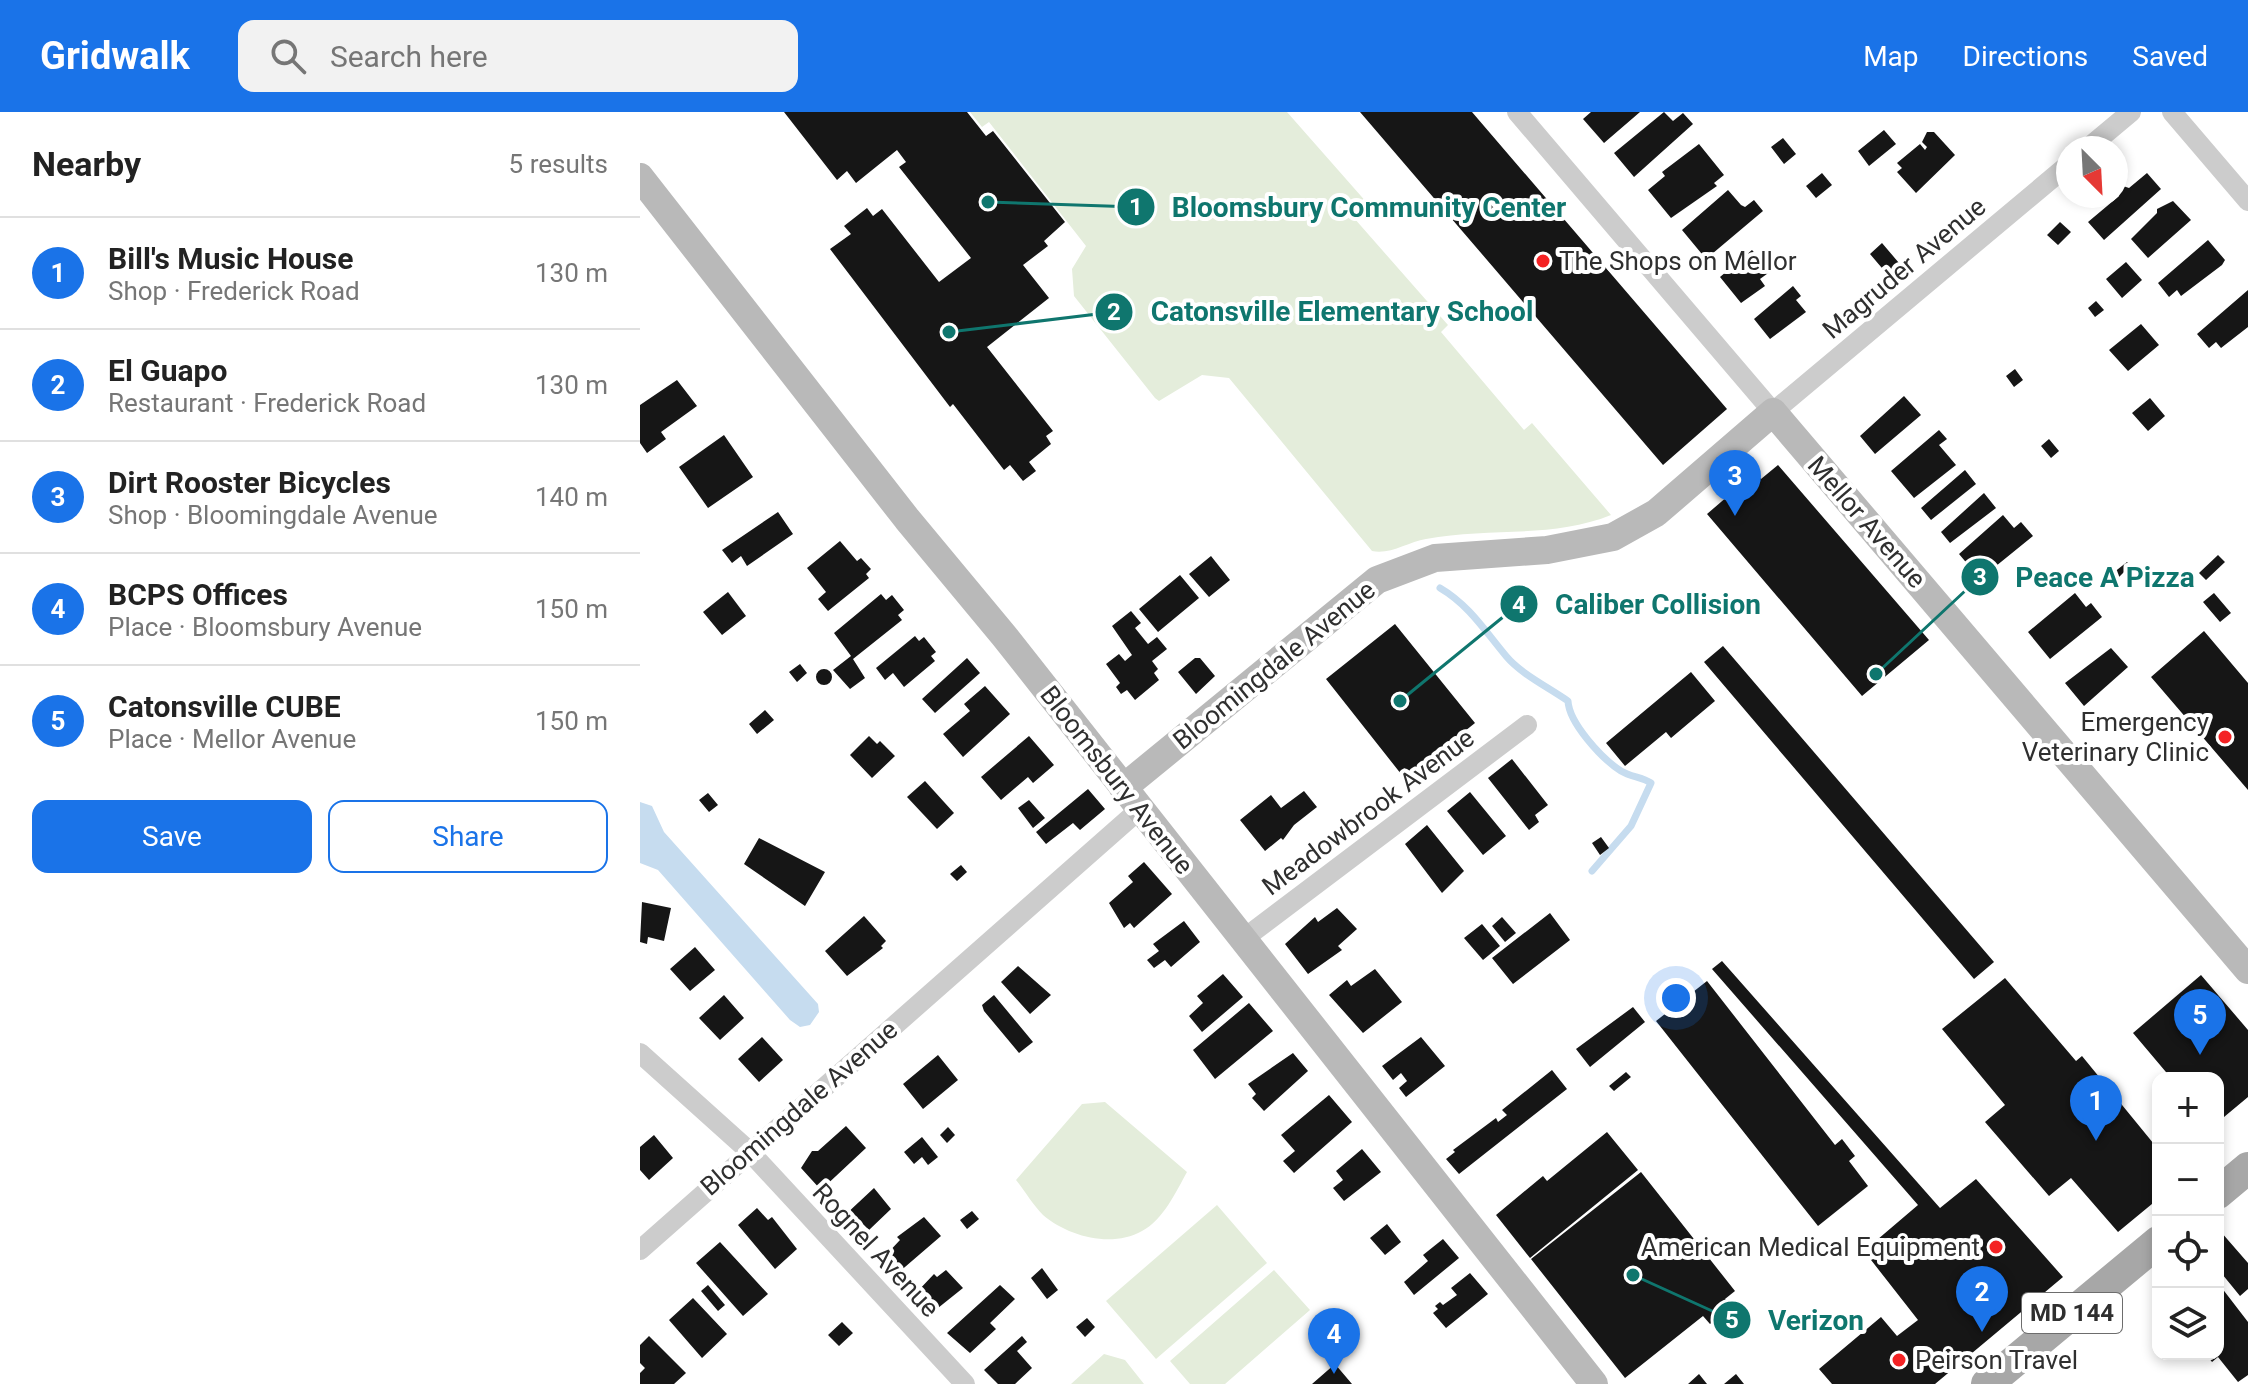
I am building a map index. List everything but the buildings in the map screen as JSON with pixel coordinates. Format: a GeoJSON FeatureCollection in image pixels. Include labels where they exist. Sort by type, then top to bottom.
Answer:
{"type":"FeatureCollection","features":[{"type":"Feature","properties":{"kind":"main road","name":"Bloomsbury Avenue"},"geometry":{"type":"LineString","coordinates":[[640,177],[907,519],[1594,1384]]}},
{"type":"Feature","properties":{"kind":"main road","name":"Bloomingdale Avenue"},"geometry":{"type":"LineString","coordinates":[[1132,799],[1377,580],[1435,558],[1547,550],[1613,537],[1656,513],[1773,412]]}},
{"type":"Feature","properties":{"kind":"main road","name":"Mellor Avenue"},"geometry":{"type":"LineString","coordinates":[[1773,412],[2248,970]]}},
{"type":"Feature","properties":{"kind":"main road"},"geometry":{"type":"LineString","coordinates":[[2224,1188],[2248,1168]]}},
{"type":"Feature","properties":{"kind":"main road","name":"MD 144"},"geometry":{"type":"LineString","coordinates":[[1987,1384],[2152,1247]]}},
{"type":"Feature","properties":{"kind":"street","name":"Mellor Avenue"},"geometry":{"type":"LineString","coordinates":[[1517,112],[1773,412]]}},
{"type":"Feature","properties":{"kind":"street"},"geometry":{"type":"LineString","coordinates":[[2102,136],[2131,112]]}},
{"type":"Feature","properties":{"kind":"street"},"geometry":{"type":"LineString","coordinates":[[2172,112],[2248,201]]}},
{"type":"Feature","properties":{"kind":"street","name":"Magruder Avenue"},"geometry":{"type":"LineString","coordinates":[[1773,412],[2056,175]]}},
{"type":"Feature","properties":{"kind":"street","name":"Meadowbrook Avenue"},"geometry":{"type":"LineString","coordinates":[[1242,940],[1527,725]]}},
{"type":"Feature","properties":{"kind":"street","name":"Bloomingdale Avenue"},"geometry":{"type":"LineString","coordinates":[[640,1250],[1132,799]]}},
{"type":"Feature","properties":{"kind":"street","name":"Rognel Avenue"},"geometry":{"type":"LineString","coordinates":[[640,1053],[749,1151],[965,1384]]}},
{"type":"Feature","properties":{"kind":"green space"},"geometry":{"type":"Polygon","coordinates":[[[970,112],[1287,112],[1368,204],[1354,218],[1448,325],[1441,332],[1524,430],[1532,423],[1611,515],[1566,527],[1449,536],[1386,551],[1372,551],[1229,378],[1202,375],[1159,401],[1155,398],[1074,296],[1072,269],[1086,246],[989,122],[982,127],[970,112]]]}},
{"type":"Feature","properties":{"kind":"green space"},"geometry":{"type":"Polygon","coordinates":[[[1105,1102],[1187,1172],[1168,1205],[1150,1226],[1118,1239],[1091,1238],[1053,1223],[1039,1211],[1016,1180],[1082,1104],[1105,1102]]]}},
{"type":"Feature","properties":{"kind":"green space"},"geometry":{"type":"Polygon","coordinates":[[[1217,1205],[1267,1263],[1156,1359],[1106,1301],[1217,1205]]]}},
{"type":"Feature","properties":{"kind":"green space"},"geometry":{"type":"Polygon","coordinates":[[[1274,1270],[1310,1310],[1225,1384],[1190,1384],[1170,1361],[1274,1270]]]}},
{"type":"Feature","properties":{"kind":"green space"},"geometry":{"type":"Polygon","coordinates":[[[1104,1354],[1125,1360],[1144,1384],[1071,1384],[1104,1354]]]}},
{"type":"Feature","properties":{"kind":"water"},"geometry":{"type":"Polygon","coordinates":[[[640,802],[652,806],[664,832],[818,1004],[819,1012],[810,1025],[800,1027],[790,1020],[658,870],[640,863],[640,802]]]}},
{"type":"Feature","properties":{"kind":"waterway"},"geometry":{"type":"LineString","coordinates":[[1440,588],[1468,610],[1512,663],[1568,701],[1580,730],[1605,758],[1621,771],[1651,783],[1631,826],[1592,871]]}},
{"type":"Feature","properties":{"kind":"place","name":"Bloomsbury Community Center"},"geometry":{"type":"Point","coordinates":[988,202]}},
{"type":"Feature","properties":{"kind":"place","name":"The Shops on Mellor"},"geometry":{"type":"Point","coordinates":[1543,261]}},
{"type":"Feature","properties":{"kind":"place","name":"Catonsville Elementary School"},"geometry":{"type":"Point","coordinates":[949,332]}},
{"type":"Feature","properties":{"kind":"place","name":"Dirt Rooster Bicycles"},"geometry":{"type":"Point","coordinates":[1735,516]}},
{"type":"Feature","properties":{"kind":"place","name":"Peace A Pizza"},"geometry":{"type":"Point","coordinates":[1876,674]}},
{"type":"Feature","properties":{"kind":"place","name":"Caliber Collision"},"geometry":{"type":"Point","coordinates":[1400,701]}},
{"type":"Feature","properties":{"kind":"place","name":"Emergency Veterinary Clinic"},"geometry":{"type":"Point","coordinates":[2225,737]}},
{"type":"Feature","properties":{"kind":"place","name":"Catonsville CUBE"},"geometry":{"type":"Point","coordinates":[2200,1055]}},
{"type":"Feature","properties":{"kind":"place","name":"Bill's Music House"},"geometry":{"type":"Point","coordinates":[2096,1141]}},
{"type":"Feature","properties":{"kind":"place","name":"American Medical Equipment"},"geometry":{"type":"Point","coordinates":[1996,1247]}},
{"type":"Feature","properties":{"kind":"place","name":"Verizon"},"geometry":{"type":"Point","coordinates":[1633,1275]}},
{"type":"Feature","properties":{"kind":"place","name":"El Guapo"},"geometry":{"type":"Point","coordinates":[1982,1332]}},
{"type":"Feature","properties":{"kind":"place","name":"Peirson Travel"},"geometry":{"type":"Point","coordinates":[1899,1360]}},
{"type":"Feature","properties":{"kind":"place","name":"BCPS Offices"},"geometry":{"type":"Point","coordinates":[1334,1374]}}]}
